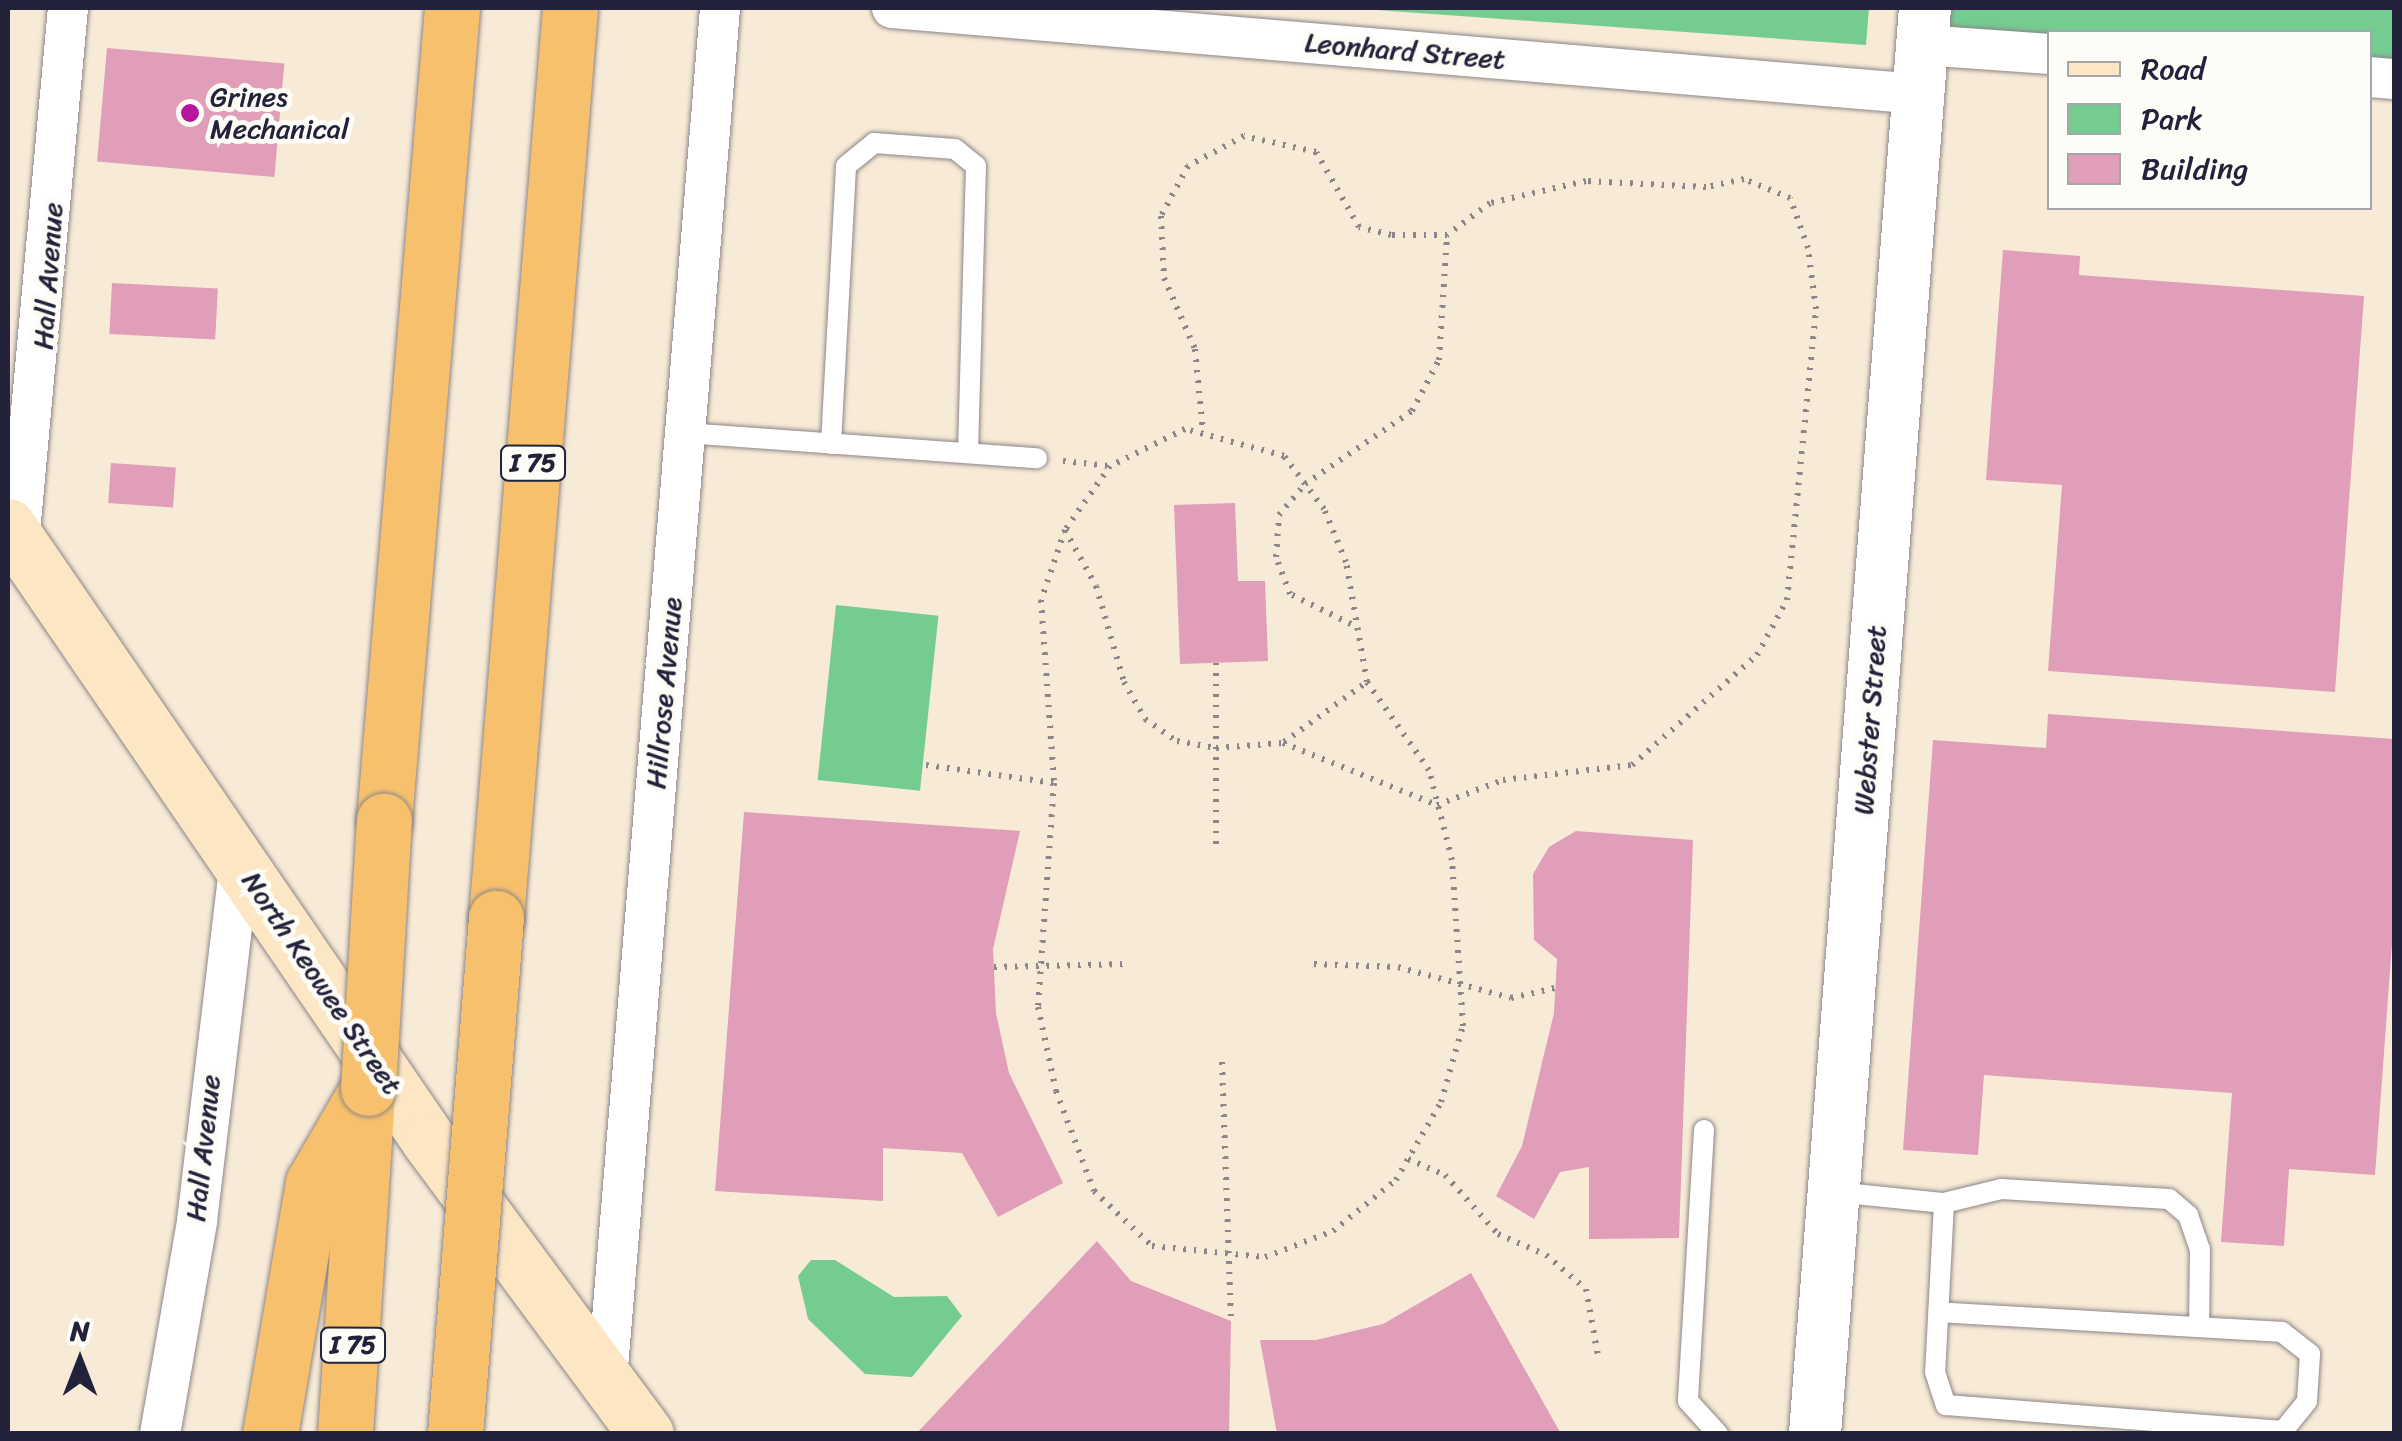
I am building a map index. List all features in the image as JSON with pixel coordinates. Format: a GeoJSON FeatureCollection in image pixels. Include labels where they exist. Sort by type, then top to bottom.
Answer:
{"type":"FeatureCollection","features":[{"type":"Feature","properties":{"kind":"highway","name":"I 75"},"geometry":{"type":"LineString","coordinates":[[345,1434],[360,1257],[384,820],[452,8]]}},
{"type":"Feature","properties":{"kind":"highway","name":"I 75"},"geometry":{"type":"LineString","coordinates":[[455,1434],[570,8]]}},
{"type":"Feature","properties":{"kind":"highway"},"geometry":{"type":"LineString","coordinates":[[270,1434],[313,1183],[368,1088]]}},
{"type":"Feature","properties":{"kind":"main road","name":"North Keowee Street"},"geometry":{"type":"LineString","coordinates":[[14,534],[430,1142],[646,1434]]}},
{"type":"Feature","properties":{"kind":"street","name":"Hall Avenue"},"geometry":{"type":"LineString","coordinates":[[14,534],[68,8]]}},
{"type":"Feature","properties":{"kind":"street","name":"Hillrose Avenue"},"geometry":{"type":"LineString","coordinates":[[607,1380],[720,8]]}},
{"type":"Feature","properties":{"kind":"street","name":"Leonhard Street"},"geometry":{"type":"LineString","coordinates":[[892,8],[2047,54]]}},
{"type":"Feature","properties":{"kind":"street","name":"Webster Street"},"geometry":{"type":"LineString","coordinates":[[1815,1434],[1922,49]]}},
{"type":"Feature","properties":{"kind":"street","name":"Hall Avenue"},"geometry":{"type":"LineString","coordinates":[[160,1434],[197,1220],[240,862]]}},
{"type":"Feature","properties":{"kind":"lane"},"geometry":{"type":"LineString","coordinates":[[831,444],[846,166],[874,143],[955,149],[976,166],[968,453]]}},
{"type":"Feature","properties":{"kind":"lane"},"geometry":{"type":"LineString","coordinates":[[685,433],[1036,458]]}},
{"type":"Feature","properties":{"kind":"lane"},"geometry":{"type":"LineString","coordinates":[[1704,1130],[1687,1386],[1688,1402],[1718,1434]]}},
{"type":"Feature","properties":{"kind":"lane"},"geometry":{"type":"LineString","coordinates":[[1834,1192],[1944,1203],[2002,1189],[2169,1199],[2188,1216],[2200,1249],[2199,1327]]}},
{"type":"Feature","properties":{"kind":"lane"},"geometry":{"type":"LineString","coordinates":[[1938,1312],[2199,1327],[2303,1340],[2307,1401],[2295,1422],[2283,1431],[1946,1405],[1934,1372],[1944,1203]]}},
{"type":"Feature","properties":{"kind":"path"},"geometry":{"type":"LineString","coordinates":[[1065,530],[1096,586],[1124,682],[1145,720],[1177,741],[1216,748],[1283,743],[1437,805],[1502,780],[1632,764],[1757,656],[1787,600],[1800,534],[1798,427],[1816,309],[1790,198],[1744,179],[1706,187],[1586,182],[1490,203],[1447,235],[1359,227],[1316,152],[1244,136],[1188,166],[1161,216],[1164,278],[1195,349],[1202,432]]}},
{"type":"Feature","properties":{"kind":"path"},"geometry":{"type":"LineString","coordinates":[[1351,624],[1290,594],[1276,557],[1279,515],[1305,484],[1412,411],[1439,360],[1447,235]]}},
{"type":"Feature","properties":{"kind":"path"},"geometry":{"type":"LineString","coordinates":[[1185,430],[1202,432],[1284,456],[1305,484],[1346,562],[1351,624],[1367,682],[1429,770],[1463,938],[1463,991],[1441,1102],[1408,1159],[1332,1231],[1265,1257],[1152,1246],[1094,1191],[1056,1092],[1038,1007],[1054,783],[1041,600],[1065,530],[1110,466],[1185,430]]}},
{"type":"Feature","properties":{"kind":"path"},"geometry":{"type":"LineString","coordinates":[[1036,458],[1110,466]]}},
{"type":"Feature","properties":{"kind":"path"},"geometry":{"type":"LineString","coordinates":[[1216,662],[1216,847]]}},
{"type":"Feature","properties":{"kind":"path"},"geometry":{"type":"LineString","coordinates":[[1283,743],[1367,682]]}},
{"type":"Feature","properties":{"kind":"path"},"geometry":{"type":"LineString","coordinates":[[926,764],[1054,783]]}},
{"type":"Feature","properties":{"kind":"path"},"geometry":{"type":"LineString","coordinates":[[994,967],[1042,969],[1129,964]]}},
{"type":"Feature","properties":{"kind":"path"},"geometry":{"type":"LineString","coordinates":[[1314,964],[1398,967],[1463,991],[1510,998],[1555,988]]}},
{"type":"Feature","properties":{"kind":"path"},"geometry":{"type":"LineString","coordinates":[[1222,1062],[1231,1322]]}},
{"type":"Feature","properties":{"kind":"path"},"geometry":{"type":"LineString","coordinates":[[1408,1159],[1445,1175],[1498,1234],[1546,1255],[1586,1289],[1599,1361]]}},
{"type":"Feature","properties":{"kind":"green space"},"geometry":{"type":"Polygon","coordinates":[[[1349,8],[1869,8],[1866,45],[1349,8]]]}},
{"type":"Feature","properties":{"kind":"green space"},"geometry":{"type":"Polygon","coordinates":[[[1925,8],[2394,8],[2394,79],[2372,77],[2372,30],[2047,30],[2047,54],[1922,45],[1925,8]]]}},
{"type":"Feature","properties":{"kind":"green space"},"geometry":{"type":"Polygon","coordinates":[[[836,605],[938,616],[920,791],[818,780],[836,605]]]}},
{"type":"Feature","properties":{"kind":"green space"},"geometry":{"type":"Polygon","coordinates":[[[811,1260],[835,1260],[894,1297],[947,1296],[962,1316],[912,1377],[865,1374],[808,1319],[798,1276],[811,1260]]]}},
{"type":"Feature","properties":{"kind":"building","name":"Grines Mechanical"},"geometry":{"type":"Polygon","coordinates":[[[107,48],[284,64],[274,177],[97,162],[107,48]]]}},
{"type":"Feature","properties":{"kind":"building"},"geometry":{"type":"Polygon","coordinates":[[[2003,250],[2080,256],[2079,275],[2364,296],[2335,692],[2048,671],[2062,485],[1986,480],[2003,250]]]}},
{"type":"Feature","properties":{"kind":"building"},"geometry":{"type":"Polygon","coordinates":[[[112,283],[218,289],[215,339],[109,334],[112,283]]]}},
{"type":"Feature","properties":{"kind":"building"},"geometry":{"type":"Polygon","coordinates":[[[111,463],[176,468],[173,507],[108,503],[111,463]]]}},
{"type":"Feature","properties":{"kind":"building"},"geometry":{"type":"Polygon","coordinates":[[[1235,503],[1238,581],[1265,581],[1268,661],[1180,664],[1174,505],[1235,503]]]}},
{"type":"Feature","properties":{"kind":"building"},"geometry":{"type":"Polygon","coordinates":[[[2048,714],[2394,739],[2394,916],[2375,1175],[2289,1169],[2284,1246],[2221,1242],[2232,1093],[1984,1075],[1978,1155],[1903,1150],[1933,740],[2046,748],[2048,714]]]}},
{"type":"Feature","properties":{"kind":"building"},"geometry":{"type":"Polygon","coordinates":[[[744,812],[1020,831],[993,949],[996,1013],[1009,1073],[1063,1183],[998,1217],[962,1153],[883,1148],[883,1201],[715,1191],[744,812]]]}},
{"type":"Feature","properties":{"kind":"building"},"geometry":{"type":"Polygon","coordinates":[[[1576,831],[1693,840],[1679,1238],[1589,1239],[1589,1167],[1560,1172],[1534,1219],[1496,1196],[1522,1146],[1554,1013],[1557,959],[1534,940],[1533,874],[1549,847],[1576,831]]]}},
{"type":"Feature","properties":{"kind":"building"},"geometry":{"type":"Polygon","coordinates":[[[1097,1241],[1131,1281],[1231,1321],[1229,1434],[916,1434],[1097,1241]]]}},
{"type":"Feature","properties":{"kind":"building"},"geometry":{"type":"Polygon","coordinates":[[[1471,1273],[1561,1434],[1277,1434],[1260,1340],[1316,1340],[1383,1324],[1471,1273]]]}},
{"type":"Feature","properties":{"kind":"place","name":"Grines Mechanical"},"geometry":{"type":"Point","coordinates":[190,113]}}]}
